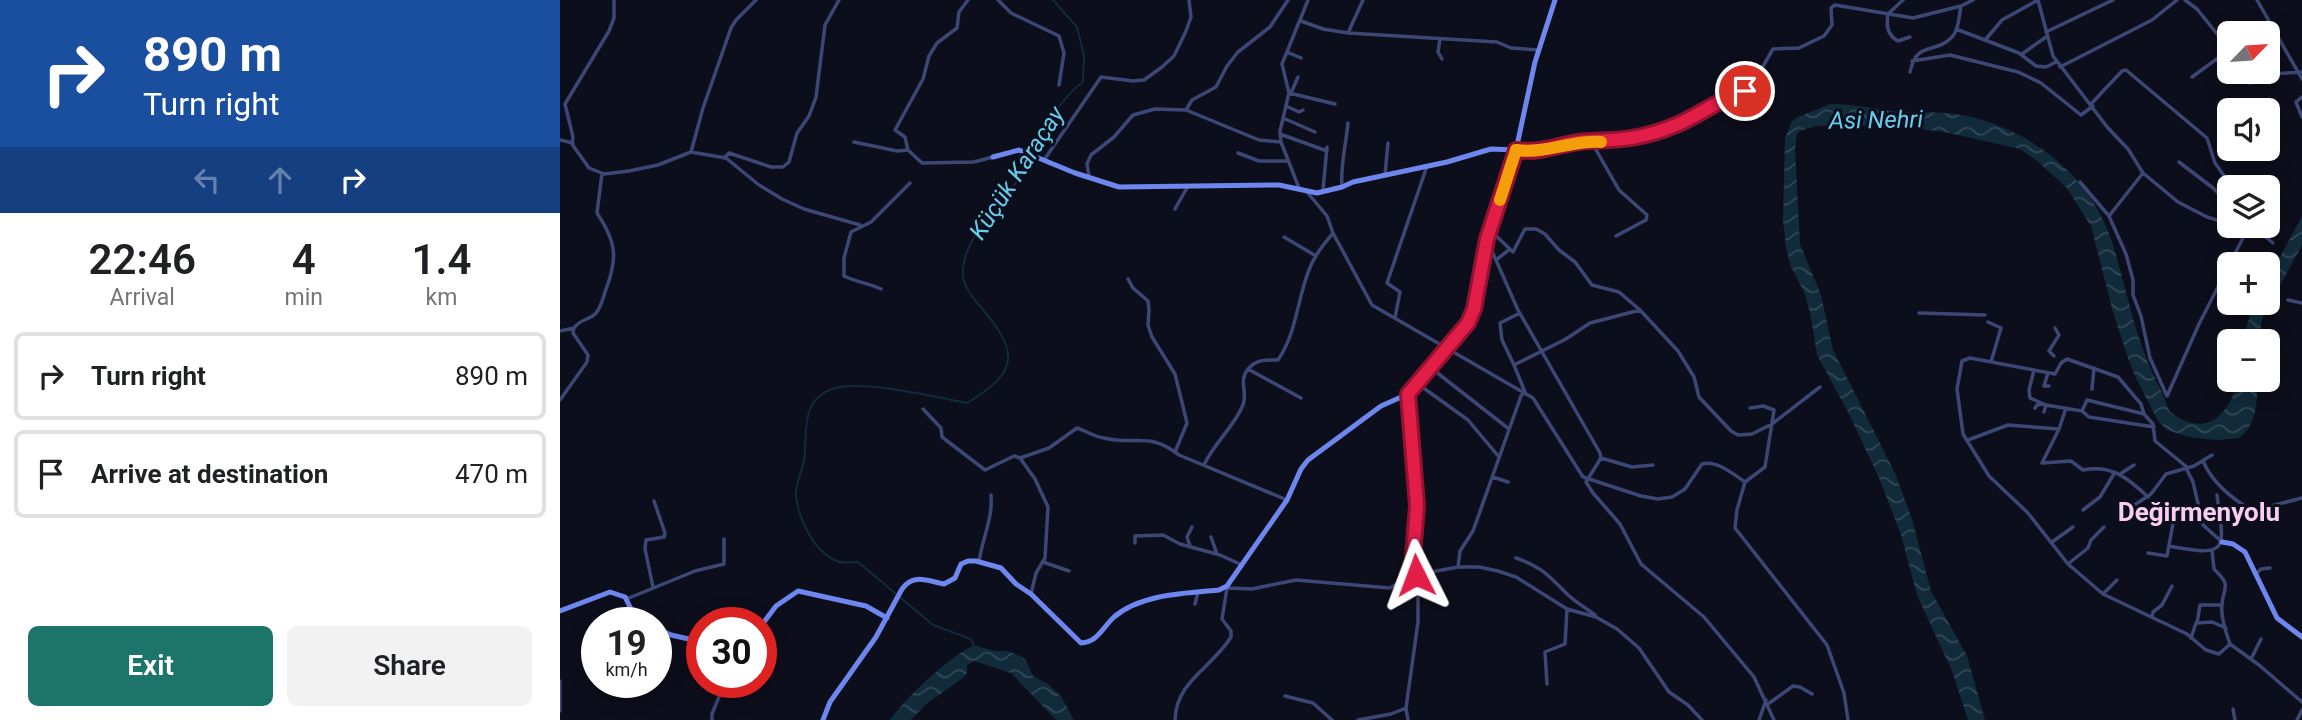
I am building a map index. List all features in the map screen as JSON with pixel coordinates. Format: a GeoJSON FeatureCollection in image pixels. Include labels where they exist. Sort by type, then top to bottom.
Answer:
{"type":"FeatureCollection","features":[{"type":"Feature","properties":{"kind":"street"},"geometry":{"type":"LineString","coordinates":[[614,0],[614,18],[608,31],[565,104],[573,143],[582,162],[589,169],[602,173],[645,168],[691,152],[724,158],[744,170],[772,195],[788,203],[860,225]]}},
{"type":"Feature","properties":{"kind":"street"},"geometry":{"type":"LineString","coordinates":[[691,152],[731,28],[756,0]]}},
{"type":"Feature","properties":{"kind":"street"},"geometry":{"type":"LineString","coordinates":[[724,158],[729,153],[771,167],[783,167],[789,163],[797,132],[813,106],[825,25],[839,0]]}},
{"type":"Feature","properties":{"kind":"street"},"geometry":{"type":"LineString","coordinates":[[968,0],[959,12],[957,28],[937,43],[929,56],[923,79],[895,130],[905,137],[908,150],[922,163],[974,162],[1019,150],[1119,187],[1279,185],[1323,192],[1353,182],[1491,149],[1540,152],[1591,141],[1637,139],[1674,126],[1717,102],[1745,91],[1757,79],[1773,49],[1799,48],[1828,33],[1832,24],[1831,8],[1835,5],[1913,18],[1961,6],[1973,0]]}},
{"type":"Feature","properties":{"kind":"street"},"geometry":{"type":"LineString","coordinates":[[998,0],[1011,13],[1059,36],[1064,53],[1059,85]]}},
{"type":"Feature","properties":{"kind":"street"},"geometry":{"type":"LineString","coordinates":[[1041,158],[1101,77],[1133,82],[1144,80],[1174,56],[1191,17],[1189,0]]}},
{"type":"Feature","properties":{"kind":"street"},"geometry":{"type":"LineString","coordinates":[[1186,110],[1192,100],[1216,87],[1232,59],[1270,27],[1288,0]]}},
{"type":"Feature","properties":{"kind":"street"},"geometry":{"type":"LineString","coordinates":[[1290,93],[1282,64],[1308,0]]}},
{"type":"Feature","properties":{"kind":"street"},"geometry":{"type":"LineString","coordinates":[[1349,33],[1363,0]]}},
{"type":"Feature","properties":{"kind":"street"},"geometry":{"type":"LineString","coordinates":[[1175,720],[1181,692],[1231,637],[1231,631],[1222,620],[1227,587],[1287,500],[1301,469],[1308,460],[1381,406],[1408,394],[1468,323],[1474,309],[1490,230],[1516,150],[1539,50],[1555,0]]}},
{"type":"Feature","properties":{"kind":"street"},"geometry":{"type":"LineString","coordinates":[[1903,0],[1888,14],[1888,29],[1892,37],[1900,41],[1910,37]]}},
{"type":"Feature","properties":{"kind":"street"},"geometry":{"type":"LineString","coordinates":[[1986,39],[2002,20],[2038,0],[2046,34],[2058,65],[2128,149],[2143,173],[2178,202],[2217,220]]}},
{"type":"Feature","properties":{"kind":"street"},"geometry":{"type":"LineString","coordinates":[[2022,54],[2046,34],[2113,0]]}},
{"type":"Feature","properties":{"kind":"street"},"geometry":{"type":"LineString","coordinates":[[1956,29],[2022,54],[2041,67],[2058,65],[2152,20],[2177,0]]}},
{"type":"Feature","properties":{"kind":"street"},"geometry":{"type":"LineString","coordinates":[[2185,0],[2197,9],[2217,35]]}},
{"type":"Feature","properties":{"kind":"street"},"geometry":{"type":"LineString","coordinates":[[2257,0],[2269,21]]}},
{"type":"Feature","properties":{"kind":"street"},"geometry":{"type":"LineString","coordinates":[[1910,72],[1912,61],[1922,51],[1951,39],[1961,6]]}},
{"type":"Feature","properties":{"kind":"street"},"geometry":{"type":"LineString","coordinates":[[1301,21],[1323,29],[1349,33],[1497,42],[1511,48],[1539,50]]}},
{"type":"Feature","properties":{"kind":"street"},"geometry":{"type":"LineString","coordinates":[[1440,39],[1438,52],[1442,59]]}},
{"type":"Feature","properties":{"kind":"street"},"geometry":{"type":"LineString","coordinates":[[2280,41],[2301,73],[2302,79]]}},
{"type":"Feature","properties":{"kind":"street"},"geometry":{"type":"LineString","coordinates":[[1287,52],[1301,58]]}},
{"type":"Feature","properties":{"kind":"street"},"geometry":{"type":"LineString","coordinates":[[1912,61],[1950,55],[2030,77],[2081,116],[2122,71],[2126,70],[2207,138],[2215,163],[2224,175]]}},
{"type":"Feature","properties":{"kind":"street"},"geometry":{"type":"LineString","coordinates":[[2192,76],[2217,58]]}},
{"type":"Feature","properties":{"kind":"street"},"geometry":{"type":"LineString","coordinates":[[2280,74],[2301,73]]}},
{"type":"Feature","properties":{"kind":"street"},"geometry":{"type":"LineString","coordinates":[[1298,77],[1290,93],[1280,134],[1287,161],[1304,191],[1327,216],[1333,233],[1372,305],[1525,393]]}},
{"type":"Feature","properties":{"kind":"street"},"geometry":{"type":"LineString","coordinates":[[1290,93],[1335,104]]}},
{"type":"Feature","properties":{"kind":"street"},"geometry":{"type":"LineString","coordinates":[[2302,97],[2295,102],[2302,117]]}},
{"type":"Feature","properties":{"kind":"street"},"geometry":{"type":"LineString","coordinates":[[1286,106],[1303,110]]}},
{"type":"Feature","properties":{"kind":"street"},"geometry":{"type":"LineString","coordinates":[[1089,178],[1087,164],[1091,155],[1114,138],[1133,115],[1156,109],[1186,110],[1259,140],[1281,142]]}},
{"type":"Feature","properties":{"kind":"street"},"geometry":{"type":"LineString","coordinates":[[1283,118],[1315,132]]}},
{"type":"Feature","properties":{"kind":"street"},"geometry":{"type":"LineString","coordinates":[[1342,187],[1341,167],[1348,123]]}},
{"type":"Feature","properties":{"kind":"street"},"geometry":{"type":"LineString","coordinates":[[1280,134],[1327,149],[1323,192]]}},
{"type":"Feature","properties":{"kind":"street"},"geometry":{"type":"LineString","coordinates":[[560,140],[573,143]]}},
{"type":"Feature","properties":{"kind":"street"},"geometry":{"type":"LineString","coordinates":[[1591,141],[1619,190],[1647,215],[1646,220],[1616,236]]}},
{"type":"Feature","properties":{"kind":"street"},"geometry":{"type":"LineString","coordinates":[[854,142],[897,151],[908,150]]}},
{"type":"Feature","properties":{"kind":"street"},"geometry":{"type":"LineString","coordinates":[[1385,175],[1388,143]]}},
{"type":"Feature","properties":{"kind":"street"},"geometry":{"type":"LineString","coordinates":[[1238,153],[1259,161],[1287,161]]}},
{"type":"Feature","properties":{"kind":"street"},"geometry":{"type":"LineString","coordinates":[[2179,162],[2217,192]]}},
{"type":"Feature","properties":{"kind":"street"},"geometry":{"type":"LineString","coordinates":[[1395,318],[1401,292],[1387,283],[1427,166]]}},
{"type":"Feature","properties":{"kind":"street"},"geometry":{"type":"LineString","coordinates":[[560,400],[587,362],[588,355],[573,332],[574,328],[599,310],[614,270],[613,249],[605,225],[597,213],[602,173]]}},
{"type":"Feature","properties":{"kind":"street"},"geometry":{"type":"LineString","coordinates":[[2109,216],[2143,173]]}},
{"type":"Feature","properties":{"kind":"street"},"geometry":{"type":"LineString","coordinates":[[2080,182],[2109,216],[2126,254],[2133,280],[2133,296],[2141,316],[2150,358],[2167,396],[2199,324],[2243,238]]}},
{"type":"Feature","properties":{"kind":"street"},"geometry":{"type":"LineString","coordinates":[[881,289],[868,282],[857,282],[844,276],[844,258],[851,232],[860,225],[871,222],[910,183]]}},
{"type":"Feature","properties":{"kind":"street"},"geometry":{"type":"LineString","coordinates":[[1175,209],[1188,186]]}},
{"type":"Feature","properties":{"kind":"street"},"geometry":{"type":"LineString","coordinates":[[1490,230],[1513,252],[1525,229],[1536,229],[1575,262],[1592,285],[1619,292],[1640,310],[1678,351],[1694,377],[1699,397],[1731,431],[1741,436],[1752,434],[1773,423],[1820,387]]}},
{"type":"Feature","properties":{"kind":"street"},"geometry":{"type":"LineString","coordinates":[[1205,465],[1210,451],[1240,411],[1244,402],[1242,380],[1248,369],[1262,359],[1278,360],[1284,351],[1297,319],[1310,268],[1333,233]]}},
{"type":"Feature","properties":{"kind":"street"},"geometry":{"type":"LineString","coordinates":[[1284,237],[1316,256]]}},
{"type":"Feature","properties":{"kind":"street"},"geometry":{"type":"LineString","coordinates":[[2267,238],[2273,243]]}},
{"type":"Feature","properties":{"kind":"street"},"geometry":{"type":"LineString","coordinates":[[1488,242],[1520,313],[1601,458],[1632,467],[1653,465]]}},
{"type":"Feature","properties":{"kind":"street"},"geometry":{"type":"LineString","coordinates":[[1496,260],[1510,249]]}},
{"type":"Feature","properties":{"kind":"street"},"geometry":{"type":"LineString","coordinates":[[1128,279],[1133,288],[1148,300],[1148,325],[1152,337],[1175,373],[1187,424],[1175,452]]}},
{"type":"Feature","properties":{"kind":"street"},"geometry":{"type":"LineString","coordinates":[[2288,300],[2302,303]]}},
{"type":"Feature","properties":{"kind":"street"},"geometry":{"type":"LineString","coordinates":[[1514,365],[1566,339],[1590,323],[1640,310]]}},
{"type":"Feature","properties":{"kind":"street"},"geometry":{"type":"LineString","coordinates":[[1520,313],[1500,323],[1502,340],[1525,393],[1542,411],[1583,477],[1658,499],[1685,489],[1705,462],[1712,462],[1745,482]]}},
{"type":"Feature","properties":{"kind":"street"},"geometry":{"type":"LineString","coordinates":[[1919,313],[1985,315]]}},
{"type":"Feature","properties":{"kind":"street"},"geometry":{"type":"LineString","coordinates":[[1988,322],[2001,328],[1991,362]]}},
{"type":"Feature","properties":{"kind":"street"},"geometry":{"type":"LineString","coordinates":[[560,331],[574,328]]}},
{"type":"Feature","properties":{"kind":"street"},"geometry":{"type":"LineString","coordinates":[[2054,356],[2049,351],[2059,335],[2055,328]]}},
{"type":"Feature","properties":{"kind":"street"},"geometry":{"type":"LineString","coordinates":[[2230,644],[2219,654],[2206,650],[2191,638],[2103,594],[2068,564],[2028,513],[1989,476],[1963,434],[1957,389],[1962,361],[1968,358],[2007,362],[2057,373],[2065,359],[2118,377],[2141,404],[2144,414],[2154,427],[2155,441],[2187,468],[2203,525],[2222,542],[2243,550],[2277,618],[2302,637]]}},
{"type":"Feature","properties":{"kind":"street"},"geometry":{"type":"LineString","coordinates":[[1430,368],[1509,430]]}},
{"type":"Feature","properties":{"kind":"street"},"geometry":{"type":"LineString","coordinates":[[2092,389],[2094,368]]}},
{"type":"Feature","properties":{"kind":"street"},"geometry":{"type":"LineString","coordinates":[[1248,369],[1301,398]]}},
{"type":"Feature","properties":{"kind":"street"},"geometry":{"type":"LineString","coordinates":[[2034,370],[2028,397],[2045,404],[2082,411],[2089,417],[2154,427]]}},
{"type":"Feature","properties":{"kind":"street"},"geometry":{"type":"LineString","coordinates":[[2048,373],[2044,386],[2049,386]]}},
{"type":"Feature","properties":{"kind":"street"},"geometry":{"type":"LineString","coordinates":[[1418,384],[1468,420],[1500,458]]}},
{"type":"Feature","properties":{"kind":"street"},"geometry":{"type":"LineString","coordinates":[[1458,567],[1460,551],[1470,537],[1521,396],[1525,393]]}},
{"type":"Feature","properties":{"kind":"street"},"geometry":{"type":"LineString","coordinates":[[1408,394],[1417,506],[1413,556],[1418,622],[1406,708],[1408,720]]}},
{"type":"Feature","properties":{"kind":"street"},"geometry":{"type":"LineString","coordinates":[[2082,411],[2087,400],[2144,414]]}},
{"type":"Feature","properties":{"kind":"street"},"geometry":{"type":"LineString","coordinates":[[2035,408],[2036,405],[2045,404]]}},
{"type":"Feature","properties":{"kind":"street"},"geometry":{"type":"LineString","coordinates":[[2044,412],[2045,404]]}},
{"type":"Feature","properties":{"kind":"street"},"geometry":{"type":"LineString","coordinates":[[1750,408],[1774,410],[1773,423],[1765,467],[1745,482],[1735,528],[1827,645],[1844,693],[1848,720]]}},
{"type":"Feature","properties":{"kind":"street"},"geometry":{"type":"LineString","coordinates":[[2066,408],[2042,463],[2071,461],[2080,470],[2107,468],[2148,497]]}},
{"type":"Feature","properties":{"kind":"street"},"geometry":{"type":"LineString","coordinates":[[923,409],[941,428],[942,436],[985,470],[1014,456],[1020,458],[1035,479],[1048,507],[1045,558],[1036,573],[1031,593]]}},
{"type":"Feature","properties":{"kind":"street"},"geometry":{"type":"LineString","coordinates":[[1967,440],[2008,425],[2059,429]]}},
{"type":"Feature","properties":{"kind":"street"},"geometry":{"type":"LineString","coordinates":[[1020,458],[1049,448],[1077,428],[1105,439],[1151,440],[1164,444],[1175,452],[1287,500]]}},
{"type":"Feature","properties":{"kind":"street"},"geometry":{"type":"LineString","coordinates":[[2130,508],[2148,497],[2166,474],[2187,468],[2212,455]]}},
{"type":"Feature","properties":{"kind":"street"},"geometry":{"type":"LineString","coordinates":[[1601,458],[1586,482],[1593,494],[1620,524],[1641,564],[1704,617],[1755,677],[1774,720]]}},
{"type":"Feature","properties":{"kind":"street"},"geometry":{"type":"LineString","coordinates":[[2203,461],[2209,476],[2252,511],[2302,498]]}},
{"type":"Feature","properties":{"kind":"street"},"geometry":{"type":"LineString","coordinates":[[2082,510],[2100,498],[2117,473],[2134,464]]}},
{"type":"Feature","properties":{"kind":"street"},"geometry":{"type":"LineString","coordinates":[[1989,476],[1994,472]]}},
{"type":"Feature","properties":{"kind":"street"},"geometry":{"type":"LineString","coordinates":[[1493,477],[1508,482]]}},
{"type":"Feature","properties":{"kind":"street"},"geometry":{"type":"LineString","coordinates":[[979,562],[992,510],[991,495]]}},
{"type":"Feature","properties":{"kind":"street"},"geometry":{"type":"LineString","coordinates":[[2169,546],[2200,552],[2213,550],[2222,542],[2223,528],[2217,495]]}},
{"type":"Feature","properties":{"kind":"street"},"geometry":{"type":"LineString","coordinates":[[653,587],[645,549],[646,540],[664,537],[665,533],[654,502]]}},
{"type":"Feature","properties":{"kind":"street"},"geometry":{"type":"LineString","coordinates":[[2148,553],[2166,556],[2174,518]]}},
{"type":"Feature","properties":{"kind":"street"},"geometry":{"type":"LineString","coordinates":[[1190,546],[1187,537],[1192,527]]}},
{"type":"Feature","properties":{"kind":"street"},"geometry":{"type":"LineString","coordinates":[[2052,541],[2073,527]]}},
{"type":"Feature","properties":{"kind":"street"},"geometry":{"type":"LineString","coordinates":[[2068,564],[2088,548],[2091,540],[2104,527]]}},
{"type":"Feature","properties":{"kind":"street"},"geometry":{"type":"LineString","coordinates":[[1135,543],[1135,536],[1163,535],[1180,544],[1217,554],[1243,565]]}},
{"type":"Feature","properties":{"kind":"street"},"geometry":{"type":"LineString","coordinates":[[1211,537],[1217,554]]}},
{"type":"Feature","properties":{"kind":"street"},"geometry":{"type":"LineString","coordinates":[[560,611],[610,592],[629,598],[695,571],[724,564],[724,539]]}},
{"type":"Feature","properties":{"kind":"street"},"geometry":{"type":"LineString","coordinates":[[2213,550],[2214,569],[2223,578],[2226,590],[2222,605],[2230,644],[2302,702]]}},
{"type":"Feature","properties":{"kind":"street"},"geometry":{"type":"LineString","coordinates":[[1516,558],[1550,574],[1567,594],[1631,639],[1654,667],[1669,692],[1688,705],[1702,720]]}},
{"type":"Feature","properties":{"kind":"street"},"geometry":{"type":"LineString","coordinates":[[823,720],[830,702],[876,637],[907,581],[915,578],[944,584],[955,578],[961,564],[968,561],[1001,568],[1016,584],[1031,593],[1070,631],[1075,640],[1087,643],[1094,640],[1114,617],[1152,599],[1227,587],[1252,589],[1296,580],[1390,588],[1410,576],[1458,567],[1486,568],[1516,577],[1567,609],[1597,617]]}},
{"type":"Feature","properties":{"kind":"street"},"geometry":{"type":"LineString","coordinates":[[1043,562],[1069,571]]}},
{"type":"Feature","properties":{"kind":"street"},"geometry":{"type":"LineString","coordinates":[[2255,575],[2261,569],[2270,568]]}},
{"type":"Feature","properties":{"kind":"street"},"geometry":{"type":"LineString","coordinates":[[2103,594],[2117,580]]}},
{"type":"Feature","properties":{"kind":"street"},"geometry":{"type":"LineString","coordinates":[[2152,617],[2172,586]]}},
{"type":"Feature","properties":{"kind":"street"},"geometry":{"type":"LineString","coordinates":[[775,607],[798,591],[866,606],[887,616]]}},
{"type":"Feature","properties":{"kind":"street"},"geometry":{"type":"LineString","coordinates":[[1195,604],[1198,592]]}},
{"type":"Feature","properties":{"kind":"street"},"geometry":{"type":"LineString","coordinates":[[625,597],[631,607]]}},
{"type":"Feature","properties":{"kind":"street"},"geometry":{"type":"LineString","coordinates":[[2191,638],[2202,604],[2222,605]]}},
{"type":"Feature","properties":{"kind":"street"},"geometry":{"type":"LineString","coordinates":[[1547,684],[1545,652],[1565,644],[1567,609]]}},
{"type":"Feature","properties":{"kind":"street"},"geometry":{"type":"LineString","coordinates":[[2197,623],[2212,622],[2226,628]]}},
{"type":"Feature","properties":{"kind":"street"},"geometry":{"type":"LineString","coordinates":[[2251,659],[2261,639]]}},
{"type":"Feature","properties":{"kind":"street"},"geometry":{"type":"LineString","coordinates":[[560,681],[560,711]]}},
{"type":"Feature","properties":{"kind":"street"},"geometry":{"type":"LineString","coordinates":[[1759,720],[1767,702],[1793,686],[1812,694]]}},
{"type":"Feature","properties":{"kind":"street"},"geometry":{"type":"LineString","coordinates":[[1285,696],[1313,703],[1332,720]]}},
{"type":"Feature","properties":{"kind":"street"},"geometry":{"type":"LineString","coordinates":[[712,720],[718,698]]}},
{"type":"Feature","properties":{"kind":"street"},"geometry":{"type":"LineString","coordinates":[[1358,720],[1406,708]]}},
{"type":"Feature","properties":{"kind":"street"},"geometry":{"type":"LineString","coordinates":[[2234,709],[2235,720]]}},
{"type":"Feature","properties":{"kind":"street"},"geometry":{"type":"LineString","coordinates":[[2297,720],[2302,710]]}},
{"type":"Feature","properties":{"kind":"water","name":"Asi Nehri"},"geometry":{"type":"Polygon","coordinates":[[[1830,104],[1945,113],[1987,121],[2033,143],[2073,176],[2102,218],[2112,242],[2144,353],[2170,412],[2183,420],[2205,423],[2222,413],[2234,392],[2256,392],[2253,419],[2239,438],[2217,440],[2189,437],[2167,430],[2158,421],[2128,358],[2091,226],[2066,187],[2020,149],[1945,132],[1900,127],[1816,126],[1797,134],[1795,149],[1800,244],[1821,295],[1833,350],[1895,473],[1912,519],[1931,591],[1967,656],[1985,720],[1968,720],[1952,671],[1917,595],[1901,535],[1880,480],[1817,355],[1810,312],[1786,248],[1783,220],[1785,138],[1792,121],[1830,104]]]}},
{"type":"Feature","properties":{"kind":"water"},"geometry":{"type":"Polygon","coordinates":[[[2302,216],[2302,245],[2280,286],[2280,257],[2302,216]]]}},
{"type":"Feature","properties":{"kind":"water"},"geometry":{"type":"Polygon","coordinates":[[[2250,315],[2264,315],[2261,329],[2246,329],[2250,315]]]}},
{"type":"Feature","properties":{"kind":"water"},"geometry":{"type":"Polygon","coordinates":[[[974,645],[994,651],[1008,651],[1026,660],[1033,676],[1048,684],[1061,696],[1074,720],[1056,720],[1011,673],[974,661],[967,665],[967,673],[963,678],[926,704],[911,720],[890,720],[928,679],[974,645]]]}},
{"type":"Feature","properties":{"kind":"waterway","name":"Küçük Karaçay"},"geometry":{"type":"LineString","coordinates":[[1032,153],[1060,106],[1083,82],[1084,56],[1077,27],[1053,0]]}},
{"type":"Feature","properties":{"kind":"waterway","name":"Küçük Karaçay"},"geometry":{"type":"LineString","coordinates":[[974,646],[971,639],[933,625],[858,562],[844,563],[829,557],[815,543],[804,525],[796,492],[804,460],[810,408],[823,393],[835,388],[864,386],[967,403],[997,381],[1005,370],[1007,348],[993,322],[967,289],[963,268],[974,237],[1008,196],[1029,158]]}},
{"type":"Feature","properties":{"kind":"slow traffic"},"geometry":{"type":"LineString","coordinates":[[1500,200],[1516,150],[1540,152],[1591,141],[1601,142]]}},
{"type":"Feature","properties":{"kind":"district","name":"Değirmenyolu"},"geometry":{"type":"Point","coordinates":[2199,512]}},
{"type":"Feature","properties":{"kind":"route"},"geometry":{"type":"LineString","coordinates":[[1416,575],[1413,556],[1417,506],[1408,394],[1468,323],[1474,309],[1487,239],[1516,150],[1540,152],[1591,141],[1637,139],[1690,119],[1728,96],[1745,91]]}}]}
